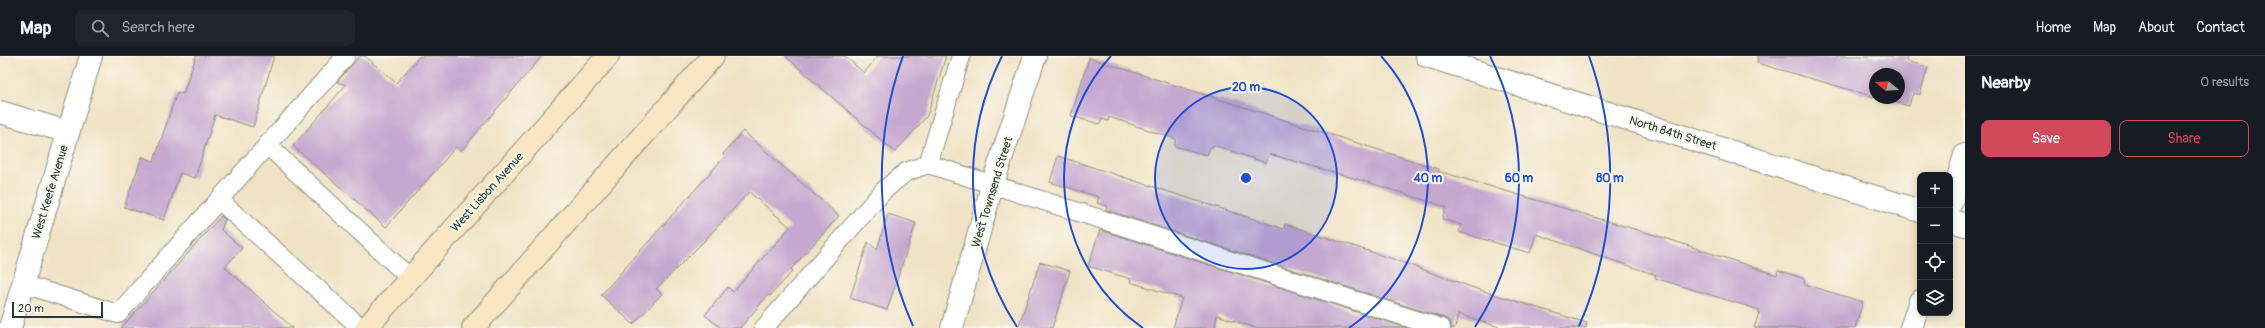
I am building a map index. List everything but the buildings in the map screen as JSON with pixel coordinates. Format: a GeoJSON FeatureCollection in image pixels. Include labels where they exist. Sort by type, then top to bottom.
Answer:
{"type":"FeatureCollection","features":[{"type":"Feature","properties":{"kind":"main road","name":"West Lisbon Avenue"},"geometry":{"type":"LineString","coordinates":[[366,328],[608,56]]}},
{"type":"Feature","properties":{"kind":"main road"},"geometry":{"type":"LineString","coordinates":[[473,328],[714,56]]}},
{"type":"Feature","properties":{"kind":"street","name":"West Keefe Avenue"},"geometry":{"type":"LineString","coordinates":[[10,328],[91,56]]}},
{"type":"Feature","properties":{"kind":"street","name":"West Townsend Street"},"geometry":{"type":"LineString","coordinates":[[952,328],[993,184],[1035,56]]}},
{"type":"Feature","properties":{"kind":"street","name":"North 84th Street"},"geometry":{"type":"LineString","coordinates":[[1427,56],[1917,210]]}},
{"type":"Feature","properties":{"kind":"street"},"geometry":{"type":"LineString","coordinates":[[0,112],[68,132]]}},
{"type":"Feature","properties":{"kind":"street"},"geometry":{"type":"LineString","coordinates":[[1953,195],[1965,155]]}},
{"type":"Feature","properties":{"kind":"street"},"geometry":{"type":"LineString","coordinates":[[1953,221],[1965,225]]}},
{"type":"Feature","properties":{"kind":"street"},"geometry":{"type":"LineString","coordinates":[[1912,328],[1917,311]]}},
{"type":"Feature","properties":{"kind":"lane"},"geometry":{"type":"LineString","coordinates":[[23,284],[118,314],[346,56]]}},
{"type":"Feature","properties":{"kind":"lane"},"geometry":{"type":"LineString","coordinates":[[928,164],[961,56]]}},
{"type":"Feature","properties":{"kind":"lane"},"geometry":{"type":"LineString","coordinates":[[266,145],[410,278]]}},
{"type":"Feature","properties":{"kind":"lane"},"geometry":{"type":"LineString","coordinates":[[764,328],[884,190],[906,172],[928,164],[1441,328]]}},
{"type":"Feature","properties":{"kind":"lane"},"geometry":{"type":"LineString","coordinates":[[219,200],[361,328]]}}]}
